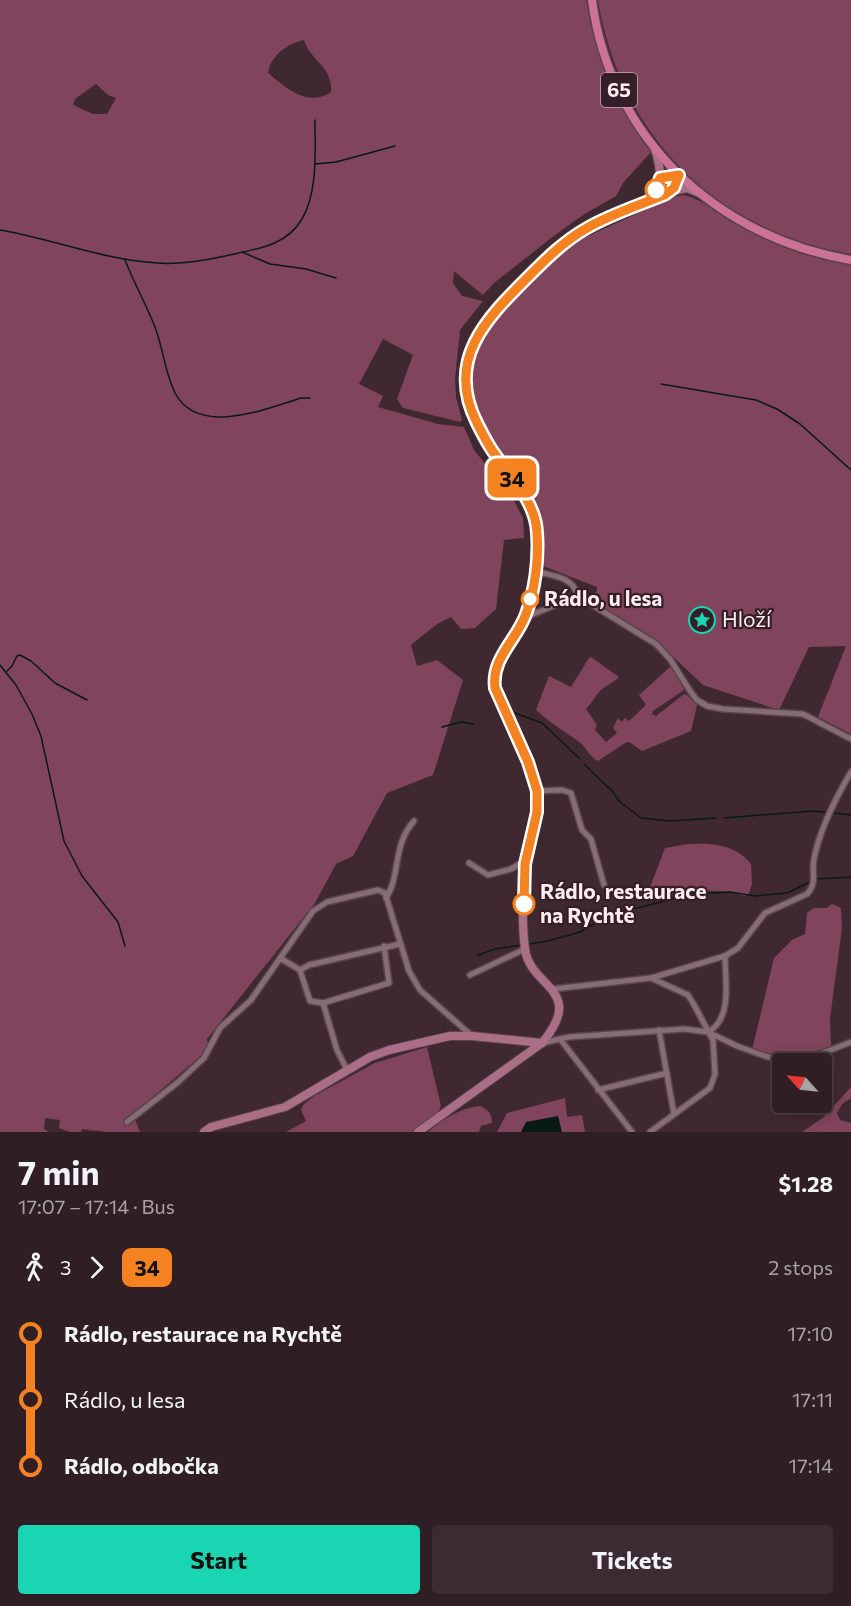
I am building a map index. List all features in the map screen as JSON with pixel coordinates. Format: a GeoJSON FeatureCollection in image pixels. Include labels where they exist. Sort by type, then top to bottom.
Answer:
{"type":"FeatureCollection","features":[{"type":"Feature","properties":{"kind":"main road","name":"65"},"geometry":{"type":"LineString","coordinates":[[592,0],[601,43],[614,80],[632,114],[655,149],[679,175],[732,216],[796,247],[851,260]]}},
{"type":"Feature","properties":{"kind":"street"},"geometry":{"type":"LineString","coordinates":[[642,204],[652,196],[660,178],[660,166],[655,149]]}},
{"type":"Feature","properties":{"kind":"street"},"geometry":{"type":"LineString","coordinates":[[660,178],[679,175]]}},
{"type":"Feature","properties":{"kind":"street"},"geometry":{"type":"LineString","coordinates":[[666,194],[674,188],[679,175]]}},
{"type":"Feature","properties":{"kind":"street"},"geometry":{"type":"LineString","coordinates":[[418,1132],[542,1043],[556,1027],[558,1010],[557,997],[553,989],[531,966],[525,949],[525,864],[537,812],[537,791],[528,762],[495,688],[494,680],[500,657],[526,617],[535,571],[537,531],[532,509],[490,447],[476,421],[466,386],[469,360],[478,333],[489,318],[564,243],[588,227],[666,194],[683,188],[702,194]]}},
{"type":"Feature","properties":{"kind":"street"},"geometry":{"type":"LineString","coordinates":[[535,571],[567,580],[576,589],[578,596],[656,644],[670,659],[697,700],[707,706],[803,714],[851,739]]}},
{"type":"Feature","properties":{"kind":"street"},"geometry":{"type":"LineString","coordinates":[[526,617],[578,596]]}},
{"type":"Feature","properties":{"kind":"street"},"geometry":{"type":"LineString","coordinates":[[553,989],[651,978],[725,956],[738,948],[765,912],[807,894],[813,888],[813,861],[819,841],[828,815],[851,772]]}},
{"type":"Feature","properties":{"kind":"street"},"geometry":{"type":"LineString","coordinates":[[537,791],[562,790],[571,793],[582,830],[591,839],[604,885]]}},
{"type":"Feature","properties":{"kind":"street"},"geometry":{"type":"LineString","coordinates":[[386,898],[391,891],[396,858],[403,839],[414,821]]}},
{"type":"Feature","properties":{"kind":"street"},"geometry":{"type":"LineString","coordinates":[[469,863],[488,874],[511,869],[520,863],[525,864]]}},
{"type":"Feature","properties":{"kind":"street"},"geometry":{"type":"LineString","coordinates":[[127,1122],[204,1059],[220,1028],[251,1000],[313,911],[327,902],[378,890],[385,893],[399,944],[409,971],[420,990],[472,1036]]}},
{"type":"Feature","properties":{"kind":"street"},"geometry":{"type":"LineString","coordinates":[[300,970],[309,965],[399,944]]}},
{"type":"Feature","properties":{"kind":"street"},"geometry":{"type":"LineString","coordinates":[[280,958],[300,970],[310,1001],[323,1003],[389,983],[384,946]]}},
{"type":"Feature","properties":{"kind":"street"},"geometry":{"type":"LineString","coordinates":[[470,975],[525,949]]}},
{"type":"Feature","properties":{"kind":"street"},"geometry":{"type":"LineString","coordinates":[[708,1032],[718,1024],[725,1010],[725,956]]}},
{"type":"Feature","properties":{"kind":"street"},"geometry":{"type":"LineString","coordinates":[[651,978],[688,995],[713,1040],[713,1082],[710,1088],[651,1132]]}},
{"type":"Feature","properties":{"kind":"street"},"geometry":{"type":"LineString","coordinates":[[323,1003],[337,1050],[347,1070]]}},
{"type":"Feature","properties":{"kind":"street"},"geometry":{"type":"LineString","coordinates":[[204,1132],[211,1127],[285,1107],[370,1057],[389,1050],[450,1036],[542,1043],[560,1039],[684,1029],[708,1032],[765,1056],[789,1062],[851,1042]]}},
{"type":"Feature","properties":{"kind":"street"},"geometry":{"type":"LineString","coordinates":[[658,1030],[674,1114]]}},
{"type":"Feature","properties":{"kind":"street"},"geometry":{"type":"LineString","coordinates":[[560,1039],[632,1132]]}},
{"type":"Feature","properties":{"kind":"street"},"geometry":{"type":"LineString","coordinates":[[598,1090],[667,1073]]}},
{"type":"Feature","properties":{"kind":"shaded area"},"geometry":{"type":"Polygon","coordinates":[[[0,0],[586,0],[602,61],[618,99],[651,152],[623,183],[616,196],[555,235],[494,283],[483,295],[454,271],[453,283],[462,296],[483,301],[460,330],[455,379],[456,397],[462,420],[460,422],[403,408],[397,399],[413,355],[383,339],[359,384],[383,396],[378,407],[438,424],[464,427],[474,450],[512,497],[523,518],[524,538],[504,540],[496,609],[475,628],[461,629],[451,617],[437,624],[411,645],[417,666],[437,660],[463,680],[433,775],[387,793],[353,856],[336,864],[315,903],[207,1039],[208,1044],[204,1053],[133,1114],[140,1132],[82,1129],[81,1132],[70,1132],[59,1128],[60,1120],[45,1118],[44,1129],[49,1132],[0,1132],[0,0]],[[304,40],[281,51],[272,61],[268,73],[290,90],[314,98],[331,92],[331,83],[325,70],[304,40]],[[96,84],[75,99],[73,105],[93,114],[107,114],[116,98],[108,95],[96,84]]]}},
{"type":"Feature","properties":{"kind":"shaded area"},"geometry":{"type":"Polygon","coordinates":[[[598,0],[851,0],[851,254],[802,242],[757,224],[717,199],[682,169],[652,134],[628,93],[610,49],[598,0]]]}},
{"type":"Feature","properties":{"kind":"shaded area"},"geometry":{"type":"Polygon","coordinates":[[[684,195],[698,200],[732,222],[776,244],[819,259],[851,265],[851,734],[818,717],[846,646],[809,647],[779,710],[703,685],[652,637],[588,599],[597,591],[597,587],[543,566],[544,527],[482,423],[472,396],[470,379],[474,354],[483,329],[558,252],[673,197],[684,195]]]}},
{"type":"Feature","properties":{"kind":"shaded area"},"geometry":{"type":"Polygon","coordinates":[[[591,657],[619,677],[601,690],[586,709],[597,725],[595,730],[606,742],[617,733],[613,728],[618,718],[622,722],[625,718],[629,721],[645,706],[639,695],[670,667],[673,667],[684,690],[652,714],[656,716],[684,694],[687,695],[697,705],[691,731],[642,751],[629,742],[625,743],[598,761],[595,759],[581,743],[536,710],[549,676],[571,687],[591,657]]]}},
{"type":"Feature","properties":{"kind":"shaded area"},"geometry":{"type":"Polygon","coordinates":[[[689,844],[723,846],[745,857],[751,864],[752,884],[749,893],[745,896],[716,891],[692,892],[666,897],[647,895],[665,848],[689,844]]]}},
{"type":"Feature","properties":{"kind":"shaded area"},"geometry":{"type":"Polygon","coordinates":[[[832,904],[841,908],[842,928],[830,1019],[831,1046],[810,1053],[772,1053],[772,1056],[752,1050],[774,958],[792,940],[805,934],[807,913],[814,908],[827,908],[832,904]]]}},
{"type":"Feature","properties":{"kind":"shaded area"},"geometry":{"type":"Polygon","coordinates":[[[427,1047],[441,1106],[438,1112],[412,1132],[286,1132],[306,1121],[301,1110],[303,1105],[314,1096],[375,1063],[427,1047]]]}},
{"type":"Feature","properties":{"kind":"shaded area"},"geometry":{"type":"Polygon","coordinates":[[[851,1087],[851,1098],[842,1104],[837,1113],[840,1120],[851,1123],[851,1132],[802,1132],[828,1113],[832,1113],[832,1108],[851,1087]]]}},
{"type":"Feature","properties":{"kind":"shaded area"},"geometry":{"type":"Polygon","coordinates":[[[565,1098],[567,1117],[582,1115],[585,1132],[497,1132],[507,1113],[565,1098]]]}},
{"type":"Feature","properties":{"kind":"shaded area"},"geometry":{"type":"Polygon","coordinates":[[[480,1106],[489,1112],[492,1123],[481,1126],[479,1132],[428,1132],[452,1115],[480,1106]]]}},
{"type":"Feature","properties":{"kind":"shaded area"},"geometry":{"type":"Polygon","coordinates":[[[558,1116],[562,1132],[521,1132],[526,1122],[558,1116]]]}},
{"type":"Feature","properties":{"kind":"waterway"},"geometry":{"type":"LineString","coordinates":[[0,230],[98,254],[157,263],[198,261],[266,246],[290,234],[302,219],[307,208],[313,184],[315,120]]}},
{"type":"Feature","properties":{"kind":"waterway"},"geometry":{"type":"LineString","coordinates":[[315,164],[336,162],[395,146]]}},
{"type":"Feature","properties":{"kind":"waterway"},"geometry":{"type":"LineString","coordinates":[[242,252],[270,264],[306,269],[336,278]]}},
{"type":"Feature","properties":{"kind":"waterway"},"geometry":{"type":"LineString","coordinates":[[125,260],[155,327],[175,393],[186,406],[199,414],[216,417],[234,416],[301,398],[310,398]]}},
{"type":"Feature","properties":{"kind":"waterway"},"geometry":{"type":"LineString","coordinates":[[661,384],[756,400],[777,409],[800,424],[851,470]]}},
{"type":"Feature","properties":{"kind":"waterway"},"geometry":{"type":"LineString","coordinates":[[7,671],[20,655],[31,661],[55,683],[87,700]]}},
{"type":"Feature","properties":{"kind":"waterway"},"geometry":{"type":"LineString","coordinates":[[0,665],[16,685],[41,736],[64,841],[82,876],[118,922],[125,946]]}},
{"type":"Feature","properties":{"kind":"waterway"},"geometry":{"type":"LineString","coordinates":[[515,713],[542,723],[579,758]]}},
{"type":"Feature","properties":{"kind":"waterway"},"geometry":{"type":"LineString","coordinates":[[442,727],[461,722],[474,724]]}},
{"type":"Feature","properties":{"kind":"waterway"},"geometry":{"type":"LineString","coordinates":[[584,764],[619,801],[641,818],[670,821],[716,818]]}},
{"type":"Feature","properties":{"kind":"waterway"},"geometry":{"type":"LineString","coordinates":[[724,818],[825,812]]}},
{"type":"Feature","properties":{"kind":"waterway"},"geometry":{"type":"LineString","coordinates":[[834,813],[851,815]]}},
{"type":"Feature","properties":{"kind":"waterway"},"geometry":{"type":"LineString","coordinates":[[816,879],[851,877]]}},
{"type":"Feature","properties":{"kind":"waterway"},"geometry":{"type":"LineString","coordinates":[[529,944],[580,932],[609,915],[693,894],[730,892],[755,896],[787,893],[812,881]]}},
{"type":"Feature","properties":{"kind":"waterway"},"geometry":{"type":"LineString","coordinates":[[478,955],[495,949],[521,945]]}},
{"type":"Feature","properties":{"kind":"bus line","name":"34"},"geometry":{"type":"LineString","coordinates":[[524,904],[525,864],[537,812],[537,791],[528,762],[495,688],[494,680],[500,657],[526,617],[530,603],[537,544],[536,521],[532,509],[490,447],[471,410],[466,386],[469,360],[475,339],[482,326],[550,255],[588,227],[666,194],[674,188],[679,175],[660,178],[656,190]]}},
{"type":"Feature","properties":{"kind":"place","name":"Rádlo, u lesa"},"geometry":{"type":"Point","coordinates":[530,599]}},
{"type":"Feature","properties":{"kind":"place","name":"Hloží"},"geometry":{"type":"Point","coordinates":[702,620]}},
{"type":"Feature","properties":{"kind":"place","name":"Rádlo, restaurace na Rychtě"},"geometry":{"type":"Point","coordinates":[524,904]}}]}
